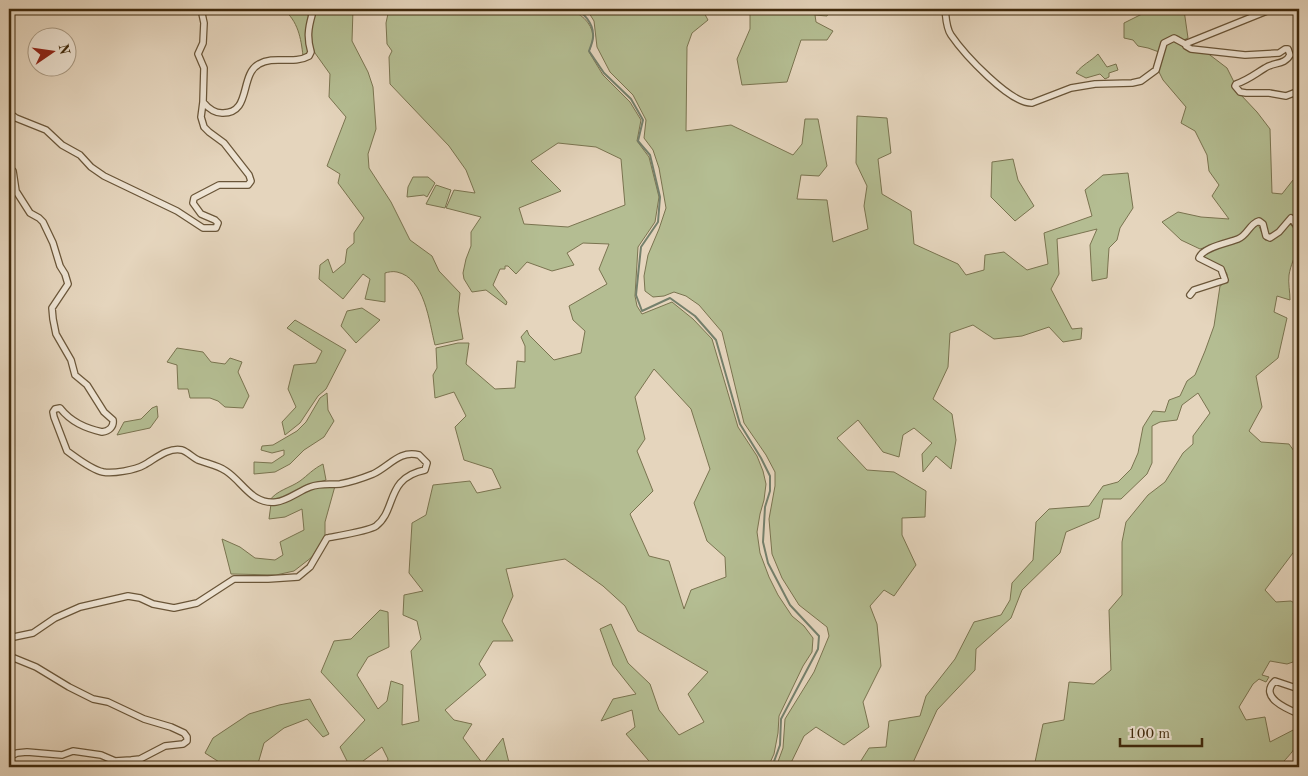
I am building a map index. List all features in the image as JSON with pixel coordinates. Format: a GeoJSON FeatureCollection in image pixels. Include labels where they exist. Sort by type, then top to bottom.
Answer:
{"type":"FeatureCollection","features":[{"type":"Feature","properties":{"kind":"street"},"geometry":{"type":"LineString","coordinates":[[9,113],[16,118],[46,130],[62,144],[80,155],[91,167],[104,176],[164,204],[203,228],[216,228],[218,223],[216,220],[201,214],[193,203],[194,198],[219,185],[248,185],[251,178],[224,143],[209,132],[201,123],[205,74],[198,54],[203,43],[204,23],[201,9]]}},
{"type":"Feature","properties":{"kind":"street"},"geometry":{"type":"LineString","coordinates":[[203,102],[218,113],[233,112],[239,107],[250,77],[258,64],[271,60],[296,60],[308,56],[311,52],[308,40],[308,26],[312,15],[308,9]]}},
{"type":"Feature","properties":{"kind":"street"},"geometry":{"type":"LineString","coordinates":[[945,9],[951,34],[987,75],[1018,100],[1026,104],[1032,104],[1070,88],[1141,81],[1156,70],[1164,43],[1174,38],[1192,49],[1245,55],[1279,53],[1288,49],[1290,55],[1286,61],[1264,68],[1255,76],[1235,86],[1240,92],[1246,93],[1269,93],[1286,96],[1299,91]]}},
{"type":"Feature","properties":{"kind":"street"},"geometry":{"type":"LineString","coordinates":[[1185,44],[1267,11],[1286,9]]}},
{"type":"Feature","properties":{"kind":"street"},"geometry":{"type":"LineString","coordinates":[[9,167],[13,171],[14,186],[20,197],[30,213],[40,218],[43,222],[53,243],[60,266],[68,281],[68,284],[52,308],[59,340],[68,356],[75,375],[95,395],[104,412],[113,420],[114,424],[111,428],[102,432],[70,419],[60,408],[55,409],[53,412],[54,417],[67,451],[100,471],[110,472],[141,466],[171,451],[184,451],[197,459],[215,464],[227,471],[256,498],[268,502],[285,500],[316,485],[340,484],[370,475],[382,470],[399,455],[420,455],[427,462],[425,470],[411,474],[399,484],[384,515],[376,526],[327,538],[310,567],[298,577],[234,579],[197,603],[174,608],[128,596],[80,607],[55,618],[33,632],[9,638]]}},
{"type":"Feature","properties":{"kind":"street"},"geometry":{"type":"LineString","coordinates":[[1190,296],[1194,290],[1225,280],[1221,269],[1201,260],[1199,258],[1200,253],[1240,238],[1254,222],[1259,221],[1262,224],[1266,236],[1270,238],[1279,232],[1291,218],[1299,229]]}},
{"type":"Feature","properties":{"kind":"street"},"geometry":{"type":"LineString","coordinates":[[9,656],[36,667],[93,699],[108,702],[144,719],[171,727],[184,733],[187,737],[183,744],[165,746],[140,759],[115,761],[101,755],[73,751],[62,755],[16,753],[9,757]]}},
{"type":"Feature","properties":{"kind":"street"},"geometry":{"type":"LineString","coordinates":[[1299,690],[1275,681],[1270,687],[1272,699],[1299,714]]}},
{"type":"Feature","properties":{"kind":"green space"},"geometry":{"type":"Polygon","coordinates":[[[283,9],[305,9],[309,13],[306,29],[309,52],[303,56],[300,36],[295,24],[283,9]]]}},
{"type":"Feature","properties":{"kind":"green space"},"geometry":{"type":"Polygon","coordinates":[[[312,9],[353,9],[352,41],[368,72],[373,87],[376,129],[368,154],[369,168],[391,202],[410,240],[432,256],[439,271],[460,293],[458,311],[463,339],[435,345],[428,313],[420,292],[406,276],[395,272],[385,273],[385,302],[365,299],[370,279],[363,274],[343,299],[319,279],[320,265],[328,259],[333,273],[345,263],[347,249],[354,243],[354,233],[364,218],[338,183],[340,174],[327,166],[346,117],[329,97],[330,74],[315,53],[312,45],[310,29],[314,14],[312,9]]]}},
{"type":"Feature","properties":{"kind":"green space"},"geometry":{"type":"Polygon","coordinates":[[[389,9],[572,10],[584,18],[590,26],[593,36],[589,52],[603,75],[630,102],[641,120],[637,141],[649,157],[659,197],[655,222],[638,247],[635,296],[637,306],[642,314],[672,302],[693,319],[712,339],[738,427],[757,456],[766,484],[757,532],[760,553],[778,595],[792,616],[804,626],[813,638],[812,652],[803,666],[779,716],[774,754],[768,767],[673,767],[671,762],[663,767],[654,767],[626,734],[635,727],[632,710],[601,721],[613,699],[636,694],[613,665],[600,629],[611,624],[628,663],[650,684],[659,710],[679,735],[704,722],[688,694],[708,672],[638,631],[625,606],[603,586],[565,559],[506,569],[513,596],[502,621],[513,641],[493,641],[479,664],[486,675],[445,710],[454,720],[472,724],[463,738],[483,764],[503,738],[510,767],[386,767],[388,759],[382,747],[355,767],[350,767],[340,747],[365,720],[321,672],[334,641],[351,639],[380,610],[388,612],[389,647],[368,657],[357,675],[378,709],[387,701],[391,681],[403,685],[402,725],[419,721],[411,651],[421,639],[417,621],[403,615],[404,595],[423,591],[409,573],[412,523],[426,515],[433,485],[470,481],[477,493],[501,488],[492,469],[464,460],[455,427],[466,416],[454,392],[435,398],[433,375],[437,368],[436,348],[458,343],[469,343],[466,364],[495,389],[515,388],[517,361],[525,362],[525,346],[521,337],[527,330],[529,335],[554,360],[581,353],[585,331],[573,320],[569,306],[607,284],[599,269],[609,244],[583,243],[567,253],[574,265],[552,271],[527,262],[516,274],[508,266],[505,266],[505,269],[500,269],[493,285],[507,302],[506,305],[486,290],[472,292],[464,279],[463,273],[471,246],[471,232],[481,217],[446,208],[454,190],[475,193],[466,170],[449,146],[390,84],[389,57],[392,51],[387,44],[386,23],[389,9]],[[558,143],[531,161],[561,191],[519,208],[524,224],[568,227],[625,205],[621,159],[596,147],[558,143]],[[654,369],[635,397],[645,439],[637,451],[653,491],[630,514],[649,556],[669,561],[684,609],[691,590],[726,577],[725,557],[707,541],[694,503],[710,469],[691,409],[654,369]]]}},
{"type":"Feature","properties":{"kind":"green space"},"geometry":{"type":"Polygon","coordinates":[[[583,9],[702,9],[708,20],[692,33],[687,47],[686,131],[731,125],[793,155],[802,144],[805,119],[818,119],[827,166],[819,176],[801,175],[797,199],[827,200],[833,242],[868,229],[864,206],[867,186],[856,163],[857,116],[887,118],[891,153],[878,159],[882,194],[911,211],[914,244],[958,264],[966,275],[984,270],[985,255],[1004,252],[1027,270],[1048,264],[1044,233],[1092,216],[1085,190],[1103,175],[1128,173],[1133,208],[1120,228],[1117,240],[1109,248],[1107,278],[1092,281],[1090,245],[1097,229],[1057,239],[1059,274],[1051,289],[1072,329],[1082,328],[1081,339],[1063,342],[1049,327],[1022,336],[994,339],[973,325],[950,333],[948,367],[933,399],[952,414],[956,440],[951,469],[936,456],[923,472],[922,454],[932,443],[914,428],[903,435],[899,457],[883,452],[858,420],[837,438],[867,470],[894,472],[926,491],[925,517],[902,518],[902,535],[916,565],[894,596],[884,590],[870,606],[877,624],[881,666],[863,702],[869,727],[844,745],[816,727],[804,736],[789,767],[776,767],[783,748],[785,719],[814,672],[829,636],[827,627],[799,605],[782,578],[772,554],[769,519],[775,486],[775,472],[744,423],[722,332],[699,305],[686,296],[674,292],[664,296],[653,297],[645,291],[644,276],[648,255],[666,208],[659,168],[653,150],[644,138],[646,120],[633,95],[610,72],[597,47],[594,21],[589,13],[583,9]]]}},
{"type":"Feature","properties":{"kind":"green space"},"geometry":{"type":"Polygon","coordinates":[[[750,9],[831,9],[827,16],[815,15],[816,22],[833,31],[827,40],[801,40],[787,82],[742,85],[737,59],[750,29],[750,9]]]}},
{"type":"Feature","properties":{"kind":"green space"},"geometry":{"type":"Polygon","coordinates":[[[1137,9],[1184,10],[1188,38],[1184,40],[1178,36],[1172,37],[1159,52],[1138,46],[1133,40],[1124,38],[1124,23],[1144,13],[1137,9]]]}},
{"type":"Feature","properties":{"kind":"green space"},"geometry":{"type":"Polygon","coordinates":[[[1175,40],[1206,52],[1227,68],[1240,94],[1270,129],[1272,193],[1282,194],[1293,180],[1299,180],[1299,223],[1293,215],[1290,215],[1273,234],[1268,234],[1256,219],[1250,223],[1239,237],[1200,249],[1181,240],[1162,222],[1178,212],[1201,217],[1229,219],[1212,196],[1219,185],[1209,171],[1207,155],[1195,131],[1181,123],[1186,107],[1163,80],[1158,70],[1166,44],[1175,40]]]}},
{"type":"Feature","properties":{"kind":"green space"},"geometry":{"type":"Polygon","coordinates":[[[1098,54],[1107,67],[1116,64],[1118,70],[1109,73],[1109,77],[1105,79],[1100,74],[1086,78],[1076,73],[1081,67],[1098,54]]]}},
{"type":"Feature","properties":{"kind":"green space"},"geometry":{"type":"Polygon","coordinates":[[[1013,159],[1018,180],[1034,206],[1015,221],[991,197],[992,162],[1013,159]]]}},
{"type":"Feature","properties":{"kind":"green space"},"geometry":{"type":"Polygon","coordinates":[[[413,177],[428,177],[435,183],[427,197],[424,195],[407,197],[408,187],[413,177]]]}},
{"type":"Feature","properties":{"kind":"green space"},"geometry":{"type":"Polygon","coordinates":[[[436,185],[451,190],[445,208],[426,204],[436,185]]]}},
{"type":"Feature","properties":{"kind":"green space"},"geometry":{"type":"Polygon","coordinates":[[[1289,223],[1295,230],[1298,242],[1289,275],[1290,300],[1277,296],[1274,312],[1287,318],[1278,358],[1256,376],[1262,407],[1249,431],[1261,442],[1289,444],[1299,458],[1299,545],[1265,590],[1276,602],[1291,601],[1299,606],[1299,660],[1287,664],[1270,661],[1262,675],[1269,677],[1266,682],[1259,679],[1253,684],[1239,707],[1246,720],[1265,717],[1270,742],[1299,727],[1298,740],[1291,753],[1279,767],[1034,767],[1043,724],[1064,720],[1069,682],[1094,684],[1111,670],[1109,610],[1122,595],[1122,542],[1126,522],[1148,495],[1165,482],[1183,453],[1193,444],[1193,436],[1210,413],[1198,393],[1182,405],[1177,420],[1160,422],[1152,426],[1152,463],[1147,474],[1121,499],[1103,499],[1099,518],[1066,532],[1060,553],[1022,590],[1011,618],[976,649],[975,670],[937,710],[911,767],[857,767],[869,748],[886,747],[889,721],[920,716],[926,696],[955,659],[974,622],[1001,615],[1010,600],[1012,583],[1033,560],[1036,522],[1049,509],[1089,506],[1103,486],[1118,482],[1131,469],[1138,453],[1143,427],[1153,411],[1165,412],[1169,400],[1180,396],[1187,381],[1195,375],[1214,326],[1220,286],[1227,281],[1227,274],[1223,267],[1206,260],[1202,256],[1204,253],[1243,239],[1258,224],[1265,240],[1270,241],[1289,223]]]}},
{"type":"Feature","properties":{"kind":"green space"},"geometry":{"type":"Polygon","coordinates":[[[362,308],[380,320],[356,343],[341,326],[347,311],[362,308]]]}},
{"type":"Feature","properties":{"kind":"green space"},"geometry":{"type":"Polygon","coordinates":[[[295,320],[346,350],[326,389],[318,396],[300,423],[285,435],[282,422],[296,407],[288,389],[294,365],[316,363],[322,351],[287,328],[295,320]]]}},
{"type":"Feature","properties":{"kind":"green space"},"geometry":{"type":"Polygon","coordinates":[[[177,348],[203,352],[211,362],[225,364],[230,358],[242,362],[238,372],[249,396],[243,408],[225,407],[218,401],[210,398],[190,398],[188,389],[178,389],[177,365],[167,362],[177,348]]]}},
{"type":"Feature","properties":{"kind":"green space"},"geometry":{"type":"Polygon","coordinates":[[[327,393],[328,410],[334,421],[324,437],[304,450],[290,464],[275,472],[254,474],[254,462],[272,463],[284,455],[284,450],[272,453],[261,450],[262,446],[273,445],[297,431],[306,422],[320,398],[327,393]]]}},
{"type":"Feature","properties":{"kind":"green space"},"geometry":{"type":"Polygon","coordinates":[[[157,406],[158,417],[150,428],[117,435],[124,422],[141,419],[152,408],[157,406]]]}},
{"type":"Feature","properties":{"kind":"green space"},"geometry":{"type":"Polygon","coordinates":[[[323,464],[326,480],[307,486],[285,498],[269,501],[276,494],[300,481],[323,464]]]}},
{"type":"Feature","properties":{"kind":"green space"},"geometry":{"type":"Polygon","coordinates":[[[335,486],[325,522],[325,536],[312,557],[294,571],[276,575],[231,574],[222,539],[240,547],[255,558],[275,560],[283,555],[280,542],[304,530],[302,509],[285,517],[269,519],[271,504],[314,488],[335,486]]]}},
{"type":"Feature","properties":{"kind":"green space"},"geometry":{"type":"Polygon","coordinates":[[[310,699],[329,734],[323,737],[307,719],[284,728],[264,743],[257,767],[227,767],[205,753],[213,738],[249,714],[279,705],[310,699]]]}},
{"type":"Feature","properties":{"kind":"waterway"},"geometry":{"type":"LineString","coordinates":[[574,9],[590,22],[593,30],[589,51],[604,73],[631,99],[643,120],[638,141],[650,155],[660,197],[658,222],[641,247],[636,295],[642,311],[670,298],[695,316],[716,340],[740,424],[770,476],[770,491],[765,507],[763,542],[768,563],[790,605],[819,636],[818,649],[781,719],[780,745],[772,767]]}}]}
